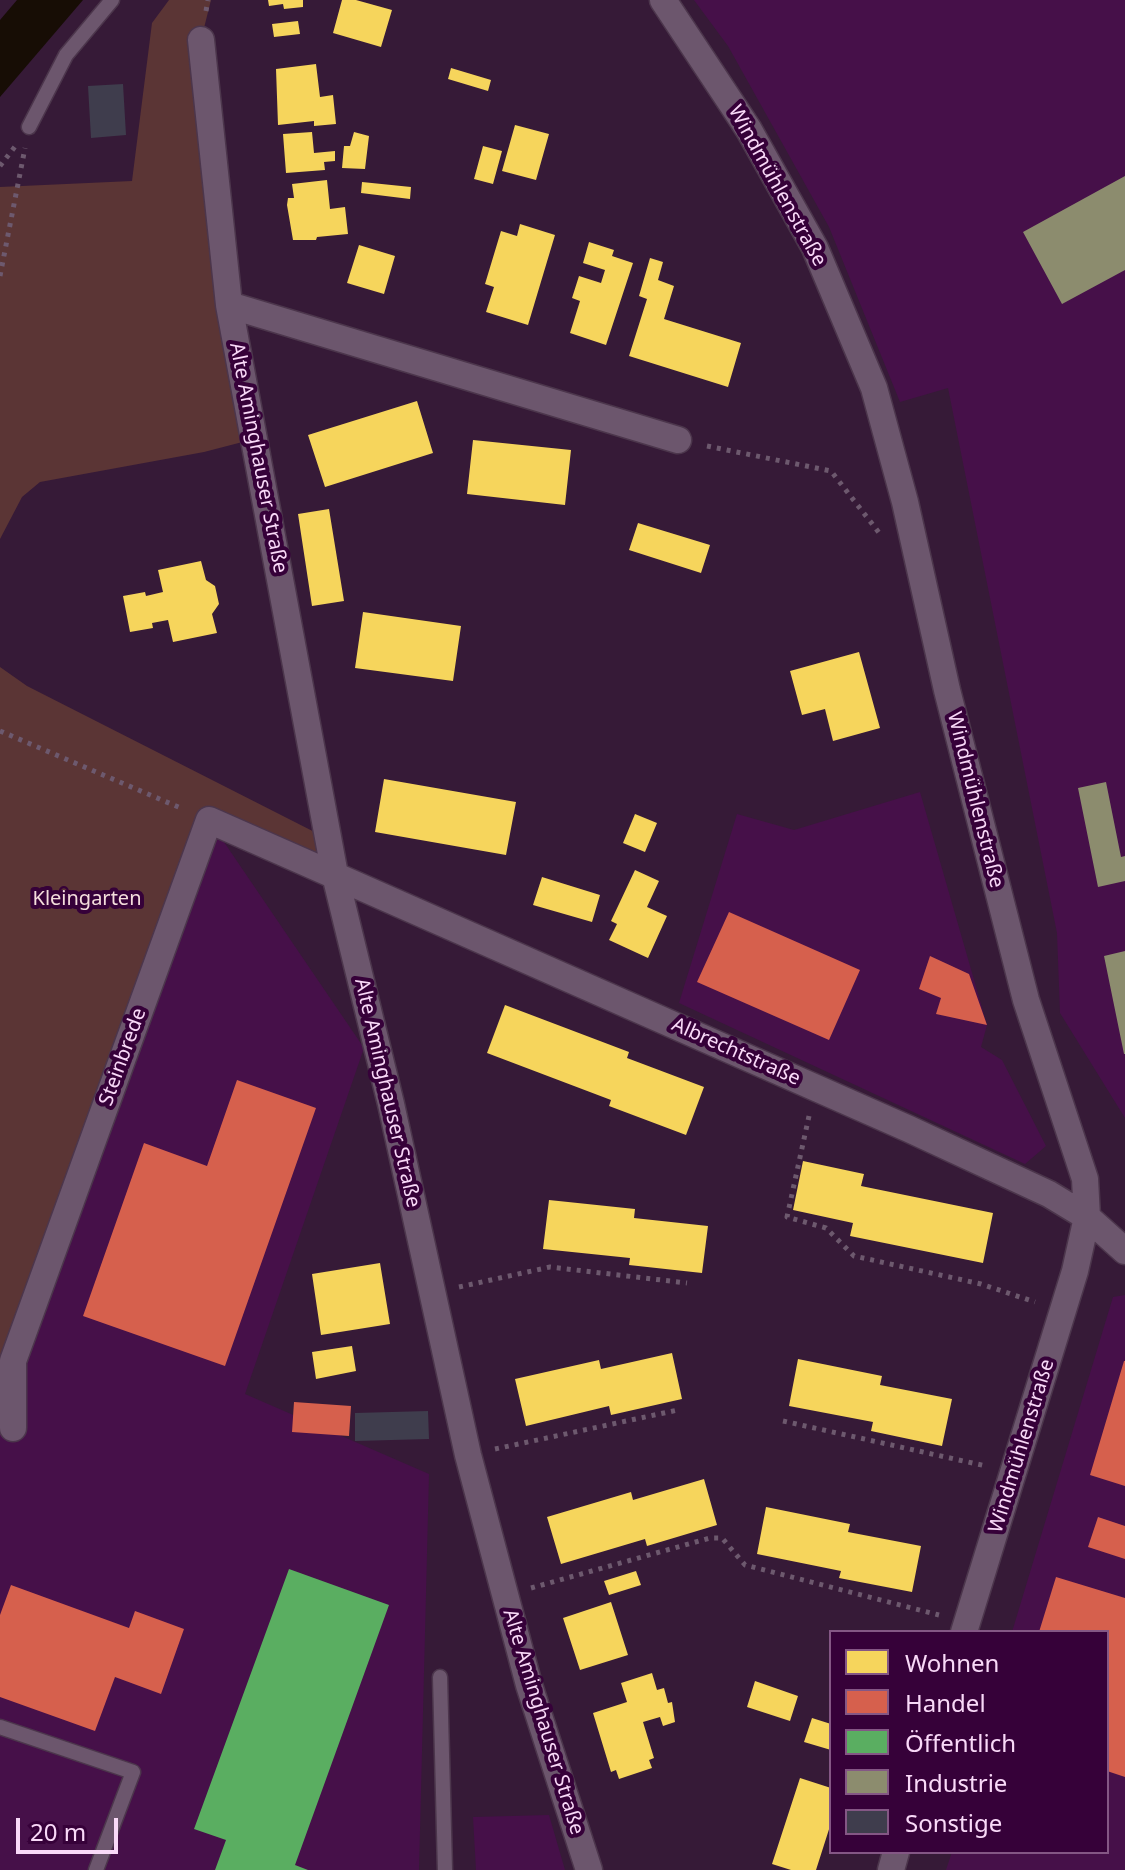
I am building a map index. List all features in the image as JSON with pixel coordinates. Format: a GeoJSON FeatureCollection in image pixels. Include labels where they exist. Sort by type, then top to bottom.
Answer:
{"type":"FeatureCollection","features":[{"type":"Feature","properties":{"kind":"street","name":"Windmühlenstraße"},"geometry":{"type":"LineString","coordinates":[[663,0],[749,130],[815,248],[874,388],[1026,1000],[1085,1179],[1087,1217],[1064,1311],[966,1627]]}},
{"type":"Feature","properties":{"kind":"street","name":"Alte Aminghauser Straße"},"geometry":{"type":"LineString","coordinates":[[201,40],[229,305],[335,875],[391,1104],[468,1455],[529,1685],[589,1870]]}},
{"type":"Feature","properties":{"kind":"street","name":"Alte Aminghauser Straße"},"geometry":{"type":"LineString","coordinates":[[229,305],[678,440]]}},
{"type":"Feature","properties":{"kind":"street"},"geometry":{"type":"LineString","coordinates":[[209,820],[335,875]]}},
{"type":"Feature","properties":{"kind":"street","name":"Steinbrede"},"geometry":{"type":"LineString","coordinates":[[7,1434],[13,1361],[209,820]]}},
{"type":"Feature","properties":{"kind":"street","name":"Albrechtstraße"},"geometry":{"type":"LineString","coordinates":[[335,875],[1049,1194],[1087,1217],[1125,1251]]}},
{"type":"Feature","properties":{"kind":"lane"},"geometry":{"type":"LineString","coordinates":[[29,127],[66,55],[112,0]]}},
{"type":"Feature","properties":{"kind":"lane"},"geometry":{"type":"LineString","coordinates":[[440,1677],[445,1870]]}},
{"type":"Feature","properties":{"kind":"lane"},"geometry":{"type":"LineString","coordinates":[[0,1727],[133,1772],[96,1870]]}},
{"type":"Feature","properties":{"kind":"path"},"geometry":{"type":"LineString","coordinates":[[0,276],[29,127]]}},
{"type":"Feature","properties":{"kind":"path"},"geometry":{"type":"LineString","coordinates":[[678,440],[831,471],[899,558],[919,566]]}},
{"type":"Feature","properties":{"kind":"path"},"geometry":{"type":"LineString","coordinates":[[0,731],[209,820]]}},
{"type":"Feature","properties":{"kind":"path"},"geometry":{"type":"LineString","coordinates":[[821,1090],[810,1113],[787,1217],[826,1228],[854,1256],[981,1284],[1064,1311]]}},
{"type":"Feature","properties":{"kind":"path"},"geometry":{"type":"LineString","coordinates":[[432,1293],[550,1267],[687,1283]]}},
{"type":"Feature","properties":{"kind":"path"},"geometry":{"type":"LineString","coordinates":[[468,1455],[678,1410]]}},
{"type":"Feature","properties":{"kind":"path"},"geometry":{"type":"LineString","coordinates":[[783,1421],[1014,1472]]}},
{"type":"Feature","properties":{"kind":"path"},"geometry":{"type":"LineString","coordinates":[[504,1595],[710,1538],[722,1538],[745,1565],[966,1627]]}},
{"type":"Feature","properties":{"kind":"shaded area"},"geometry":{"type":"Polygon","coordinates":[[[17,0],[83,0],[0,97],[0,20],[17,0]]]}},
{"type":"Feature","properties":{"kind":"shaded area"},"geometry":{"type":"Polygon","coordinates":[[[694,0],[1125,0],[1125,1118],[1060,1013],[1057,933],[948,388],[900,402],[829,227],[728,46],[694,0]]]}},
{"type":"Feature","properties":{"kind":"shaded area"},"geometry":{"type":"Polygon","coordinates":[[[920,792],[987,1025],[981,1047],[1002,1060],[1046,1146],[1025,1164],[679,1003],[737,814],[794,830],[920,792]]]}},
{"type":"Feature","properties":{"kind":"shaded area"},"geometry":{"type":"Polygon","coordinates":[[[209,820],[364,1048],[245,1394],[429,1474],[419,1870],[0,1870],[0,1398],[209,820]]]}},
{"type":"Feature","properties":{"kind":"shaded area"},"geometry":{"type":"Polygon","coordinates":[[[1125,1295],[1125,1870],[946,1870],[951,1854],[1109,1854],[1109,1630],[1013,1630],[1113,1297],[1125,1295]]]}},
{"type":"Feature","properties":{"kind":"shaded area"},"geometry":{"type":"Polygon","coordinates":[[[549,1815],[565,1870],[476,1870],[473,1817],[549,1815]]]}},
{"type":"Feature","properties":{"kind":"green space"},"geometry":{"type":"Polygon","coordinates":[[[169,0],[211,0],[201,40],[254,439],[204,452],[40,482],[22,497],[0,539],[0,187],[132,181],[152,23],[169,0]]]}},
{"type":"Feature","properties":{"kind":"green space","name":"Kleingarten"},"geometry":{"type":"Polygon","coordinates":[[[0,667],[27,686],[344,847],[335,875],[210,820],[0,1398],[0,667]]]}},
{"type":"Feature","properties":{"kind":"building: Wohnen"},"geometry":{"type":"Polygon","coordinates":[[[268,0],[303,0],[303,7],[284,9],[283,4],[269,6],[268,0]]]}},
{"type":"Feature","properties":{"kind":"building: Wohnen"},"geometry":{"type":"Polygon","coordinates":[[[342,0],[356,0],[392,10],[381,47],[333,33],[342,0]]]}},
{"type":"Feature","properties":{"kind":"building: Wohnen"},"geometry":{"type":"Polygon","coordinates":[[[298,21],[300,34],[274,37],[272,24],[298,21]]]}},
{"type":"Feature","properties":{"kind":"building: Wohnen"},"geometry":{"type":"Polygon","coordinates":[[[316,64],[320,97],[333,95],[336,124],[314,126],[314,121],[278,125],[276,69],[316,64]]]}},
{"type":"Feature","properties":{"kind":"building: Wohnen"},"geometry":{"type":"Polygon","coordinates":[[[451,68],[491,80],[488,91],[448,79],[451,68]]]}},
{"type":"Feature","properties":{"kind":"building: Wohnen"},"geometry":{"type":"Polygon","coordinates":[[[515,125],[549,134],[536,180],[502,171],[515,125]]]}},
{"type":"Feature","properties":{"kind":"building: Wohnen"},"geometry":{"type":"Polygon","coordinates":[[[312,132],[314,153],[335,151],[335,161],[324,162],[325,170],[286,173],[283,134],[312,132]]]}},
{"type":"Feature","properties":{"kind":"building: Wohnen"},"geometry":{"type":"Polygon","coordinates":[[[354,132],[369,136],[365,169],[342,168],[344,146],[350,146],[354,132]]]}},
{"type":"Feature","properties":{"kind":"building: Wohnen"},"geometry":{"type":"Polygon","coordinates":[[[483,146],[502,151],[493,184],[474,179],[483,146]]]}},
{"type":"Feature","properties":{"kind":"building: Wohnen"},"geometry":{"type":"Polygon","coordinates":[[[327,180],[330,209],[345,207],[348,234],[317,237],[316,240],[293,240],[287,205],[288,198],[294,198],[292,184],[327,180]]]}},
{"type":"Feature","properties":{"kind":"building: Wohnen"},"geometry":{"type":"Polygon","coordinates":[[[362,182],[411,187],[410,199],[361,193],[362,182]]]}},
{"type":"Feature","properties":{"kind":"building: Wohnen"},"geometry":{"type":"Polygon","coordinates":[[[520,224],[555,235],[528,325],[486,312],[494,287],[485,284],[501,231],[517,236],[520,224]]]}},
{"type":"Feature","properties":{"kind":"building: Wohnen"},"geometry":{"type":"Polygon","coordinates":[[[589,242],[614,250],[612,256],[633,263],[606,345],[570,333],[580,301],[572,298],[579,276],[601,283],[605,270],[583,263],[589,242]]]}},
{"type":"Feature","properties":{"kind":"building: Wohnen"},"geometry":{"type":"Polygon","coordinates":[[[359,245],[395,256],[384,294],[347,283],[359,245]]]}},
{"type":"Feature","properties":{"kind":"building: Wohnen"},"geometry":{"type":"Polygon","coordinates":[[[650,258],[663,262],[658,280],[674,286],[664,319],[741,343],[728,387],[629,356],[647,299],[639,296],[650,258]]]}},
{"type":"Feature","properties":{"kind":"building: Wohnen"},"geometry":{"type":"Polygon","coordinates":[[[417,401],[433,453],[325,487],[308,435],[417,401]]]}},
{"type":"Feature","properties":{"kind":"building: Wohnen"},"geometry":{"type":"Polygon","coordinates":[[[473,440],[571,450],[565,505],[467,494],[473,440]]]}},
{"type":"Feature","properties":{"kind":"building: Wohnen"},"geometry":{"type":"Polygon","coordinates":[[[329,509],[344,601],[312,606],[298,514],[329,509]]]}},
{"type":"Feature","properties":{"kind":"building: Wohnen"},"geometry":{"type":"Polygon","coordinates":[[[638,523],[710,545],[701,573],[629,550],[638,523]]]}},
{"type":"Feature","properties":{"kind":"building: Wohnen"},"geometry":{"type":"Polygon","coordinates":[[[201,561],[206,580],[215,586],[219,604],[212,614],[217,633],[173,642],[168,620],[152,623],[153,628],[130,632],[123,596],[163,592],[158,570],[201,561]]]}},
{"type":"Feature","properties":{"kind":"building: Wohnen"},"geometry":{"type":"Polygon","coordinates":[[[363,612],[461,626],[453,681],[355,668],[363,612]]]}},
{"type":"Feature","properties":{"kind":"building: Wohnen"},"geometry":{"type":"Polygon","coordinates":[[[859,652],[880,728],[833,741],[825,709],[802,715],[790,671],[859,652]]]}},
{"type":"Feature","properties":{"kind":"building: Wohnen"},"geometry":{"type":"Polygon","coordinates":[[[384,779],[516,802],[506,855],[375,832],[384,779]]]}},
{"type":"Feature","properties":{"kind":"building: Wohnen"},"geometry":{"type":"Polygon","coordinates":[[[635,814],[657,823],[645,852],[623,843],[635,814]]]}},
{"type":"Feature","properties":{"kind":"building: Wohnen"},"geometry":{"type":"Polygon","coordinates":[[[635,870],[659,881],[647,907],[667,916],[648,958],[609,940],[617,924],[611,921],[635,870]]]}},
{"type":"Feature","properties":{"kind":"building: Wohnen"},"geometry":{"type":"Polygon","coordinates":[[[542,877],[600,895],[592,922],[533,905],[542,877]]]}},
{"type":"Feature","properties":{"kind":"building: Wohnen"},"geometry":{"type":"Polygon","coordinates":[[[505,1005],[629,1052],[627,1058],[704,1087],[686,1135],[609,1106],[611,1100],[487,1053],[505,1005]]]}},
{"type":"Feature","properties":{"kind":"building: Wohnen"},"geometry":{"type":"Polygon","coordinates":[[[803,1161],[864,1174],[861,1186],[993,1213],[983,1263],[850,1236],[853,1223],[793,1210],[803,1161]]]}},
{"type":"Feature","properties":{"kind":"building: Wohnen"},"geometry":{"type":"Polygon","coordinates":[[[549,1200],[635,1209],[634,1218],[708,1226],[702,1273],[629,1265],[630,1258],[543,1249],[549,1200]]]}},
{"type":"Feature","properties":{"kind":"building: Wohnen"},"geometry":{"type":"Polygon","coordinates":[[[380,1263],[390,1324],[321,1335],[312,1274],[380,1263]]]}},
{"type":"Feature","properties":{"kind":"building: Wohnen"},"geometry":{"type":"Polygon","coordinates":[[[352,1346],[356,1371],[316,1379],[312,1352],[352,1346]]]}},
{"type":"Feature","properties":{"kind":"building: Wohnen"},"geometry":{"type":"Polygon","coordinates":[[[672,1353],[682,1399],[611,1415],[609,1406],[526,1426],[515,1379],[599,1360],[601,1369],[672,1353]]]}},
{"type":"Feature","properties":{"kind":"building: Wohnen"},"geometry":{"type":"Polygon","coordinates":[[[798,1359],[882,1376],[880,1385],[952,1399],[942,1446],[871,1431],[873,1422],[789,1406],[798,1359]]]}},
{"type":"Feature","properties":{"kind":"building: Wohnen"},"geometry":{"type":"Polygon","coordinates":[[[704,1479],[717,1525],[647,1546],[645,1539],[561,1564],[547,1517],[631,1492],[633,1500],[704,1479]]]}},
{"type":"Feature","properties":{"kind":"building: Wohnen"},"geometry":{"type":"Polygon","coordinates":[[[766,1507],[850,1524],[848,1532],[921,1546],[912,1592],[839,1578],[841,1571],[757,1554],[766,1507]]]}},
{"type":"Feature","properties":{"kind":"building: Wohnen"},"geometry":{"type":"Polygon","coordinates":[[[636,1571],[641,1585],[609,1595],[604,1581],[636,1571]]]}},
{"type":"Feature","properties":{"kind":"building: Wohnen"},"geometry":{"type":"Polygon","coordinates":[[[611,1602],[628,1655],[580,1670],[563,1618],[611,1602]]]}},
{"type":"Feature","properties":{"kind":"building: Wohnen"},"geometry":{"type":"Polygon","coordinates":[[[652,1673],[657,1690],[664,1688],[668,1703],[672,1702],[675,1722],[663,1726],[660,1717],[643,1722],[654,1758],[649,1760],[652,1768],[619,1779],[616,1770],[611,1772],[593,1713],[627,1702],[621,1683],[652,1673]]]}},
{"type":"Feature","properties":{"kind":"building: Wohnen"},"geometry":{"type":"Polygon","coordinates":[[[755,1681],[798,1696],[790,1721],[747,1707],[755,1681]]]}},
{"type":"Feature","properties":{"kind":"building: Wohnen"},"geometry":{"type":"Polygon","coordinates":[[[812,1718],[829,1723],[829,1749],[804,1742],[812,1718]]]}},
{"type":"Feature","properties":{"kind":"building: Wohnen"},"geometry":{"type":"Polygon","coordinates":[[[800,1778],[829,1787],[829,1829],[816,1870],[791,1870],[772,1864],[800,1778]]]}},
{"type":"Feature","properties":{"kind":"building: Handel"},"geometry":{"type":"Polygon","coordinates":[[[729,912],[860,970],[829,1040],[697,982],[729,912]]]}},
{"type":"Feature","properties":{"kind":"building: Handel"},"geometry":{"type":"Polygon","coordinates":[[[930,956],[969,974],[987,1025],[936,1014],[941,998],[919,989],[930,956]]]}},
{"type":"Feature","properties":{"kind":"building: Handel"},"geometry":{"type":"Polygon","coordinates":[[[237,1080],[316,1108],[225,1366],[83,1316],[144,1143],[207,1166],[237,1080]]]}},
{"type":"Feature","properties":{"kind":"building: Handel"},"geometry":{"type":"Polygon","coordinates":[[[1125,1361],[1125,1486],[1090,1475],[1125,1361]]]}},
{"type":"Feature","properties":{"kind":"building: Handel"},"geometry":{"type":"Polygon","coordinates":[[[294,1402],[351,1406],[349,1436],[292,1432],[294,1402]]]}},
{"type":"Feature","properties":{"kind":"building: Handel"},"geometry":{"type":"Polygon","coordinates":[[[1098,1517],[1125,1526],[1125,1559],[1088,1547],[1098,1517]]]}},
{"type":"Feature","properties":{"kind":"building: Handel"},"geometry":{"type":"Polygon","coordinates":[[[1056,1577],[1125,1598],[1125,1777],[1109,1772],[1109,1630],[1040,1630],[1056,1577]]]}},
{"type":"Feature","properties":{"kind":"building: Handel"},"geometry":{"type":"Polygon","coordinates":[[[11,1585],[129,1628],[135,1611],[184,1629],[161,1694],[115,1677],[95,1731],[0,1697],[0,1615],[11,1585]]]}},
{"type":"Feature","properties":{"kind":"building: Öffentlich"},"geometry":{"type":"Polygon","coordinates":[[[289,1569],[389,1605],[295,1865],[308,1870],[215,1870],[226,1840],[194,1829],[289,1569]]]}},
{"type":"Feature","properties":{"kind":"building: Industrie"},"geometry":{"type":"Polygon","coordinates":[[[1125,176],[1125,270],[1062,304],[1023,232],[1125,176]]]}},
{"type":"Feature","properties":{"kind":"building: Industrie"},"geometry":{"type":"Polygon","coordinates":[[[1106,782],[1121,857],[1125,856],[1125,881],[1098,887],[1078,788],[1106,782]]]}},
{"type":"Feature","properties":{"kind":"building: Industrie"},"geometry":{"type":"Polygon","coordinates":[[[1125,951],[1125,1054],[1124,1054],[1104,956],[1125,951]]]}},
{"type":"Feature","properties":{"kind":"building: Sonstige"},"geometry":{"type":"Polygon","coordinates":[[[123,84],[126,135],[91,138],[88,86],[123,84]]]}},
{"type":"Feature","properties":{"kind":"building: Sonstige"},"geometry":{"type":"Polygon","coordinates":[[[428,1411],[429,1439],[355,1441],[355,1413],[428,1411]]]}}]}
